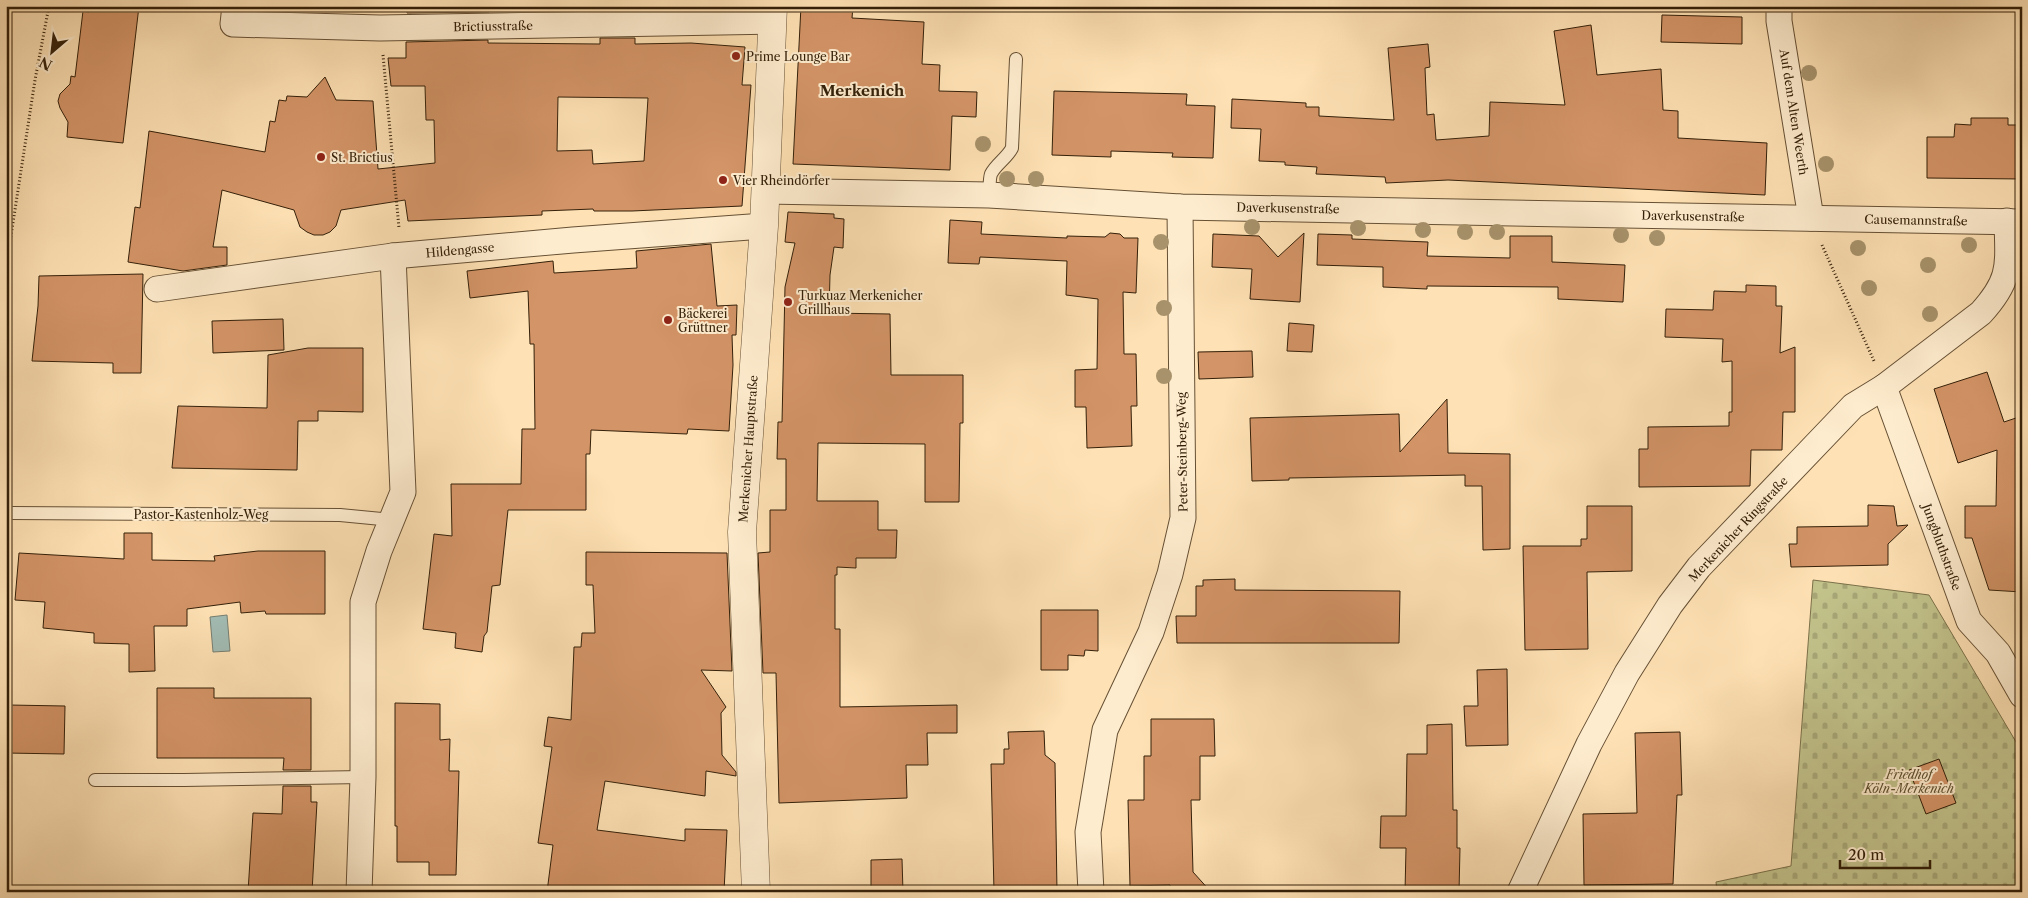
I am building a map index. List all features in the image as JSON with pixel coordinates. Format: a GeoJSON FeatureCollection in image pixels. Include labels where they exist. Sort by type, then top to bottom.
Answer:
{"type":"FeatureCollection","features":[{"type":"Feature","properties":{"kind":"street","name":"Brictiusstraße"},"geometry":{"type":"LineString","coordinates":[[235,6],[233,24],[380,28],[772,14]]}},
{"type":"Feature","properties":{"kind":"street","name":"Auf dem Alten Weerth"},"geometry":{"type":"LineString","coordinates":[[1779,6],[1779,21],[1811,218]]}},
{"type":"Feature","properties":{"kind":"street","name":"Merkenicher Hauptstraße"},"geometry":{"type":"LineString","coordinates":[[756,892],[742,532],[764,226],[772,14]]}},
{"type":"Feature","properties":{"kind":"street","name":"Daverkusenstraße"},"geometry":{"type":"LineString","coordinates":[[765,191],[989,195],[1180,207],[1811,218]]}},
{"type":"Feature","properties":{"kind":"street","name":"Peter-Steinberg-Weg"},"geometry":{"type":"LineString","coordinates":[[1091,892],[1088,832],[1105,730],[1151,632],[1170,574],[1183,518],[1180,207]]}},
{"type":"Feature","properties":{"kind":"street","name":"Causemannstraße"},"geometry":{"type":"LineString","coordinates":[[1811,218],[2014,222]]}},
{"type":"Feature","properties":{"kind":"street","name":"Merkenicher Ringstraße"},"geometry":{"type":"LineString","coordinates":[[1520,892],[1589,744],[1627,673],[1670,604],[1699,567],[1853,406],[1884,387],[1981,313],[1994,299],[2006,274],[2014,222]]}},
{"type":"Feature","properties":{"kind":"street","name":"Hildengasse"},"geometry":{"type":"LineString","coordinates":[[157,289],[397,256],[573,240],[764,226]]}},
{"type":"Feature","properties":{"kind":"street"},"geometry":{"type":"LineString","coordinates":[[360,892],[364,778],[363,602],[379,551],[403,492],[397,256]]}},
{"type":"Feature","properties":{"kind":"street","name":"Jungbluthstraße"},"geometry":{"type":"LineString","coordinates":[[1884,387],[1969,621],[1998,653],[2022,695]]}},
{"type":"Feature","properties":{"kind":"lane"},"geometry":{"type":"LineString","coordinates":[[989,195],[991,175],[1008,156],[1012,148],[1016,59]]}},
{"type":"Feature","properties":{"kind":"lane","name":"Pastor-Kastenholz-Weg"},"geometry":{"type":"LineString","coordinates":[[10,513],[340,515],[392,520]]}},
{"type":"Feature","properties":{"kind":"lane"},"geometry":{"type":"LineString","coordinates":[[95,780],[364,778]]}},
{"type":"Feature","properties":{"kind":"path"},"geometry":{"type":"LineString","coordinates":[[6,268],[35,80],[49,6]]}},
{"type":"Feature","properties":{"kind":"path"},"geometry":{"type":"LineString","coordinates":[[380,28],[397,256]]}},
{"type":"Feature","properties":{"kind":"path"},"geometry":{"type":"LineString","coordinates":[[1811,218],[1884,387]]}},
{"type":"Feature","properties":{"kind":"green space","name":"Friedhof Köln-Merkenich"},"geometry":{"type":"Polygon","coordinates":[[[1813,580],[1929,595],[2022,752],[2022,892],[1717,892],[1716,882],[1791,866],[1813,580]]]}},
{"type":"Feature","properties":{"kind":"water"},"geometry":{"type":"Polygon","coordinates":[[[227,615],[230,651],[213,652],[210,617],[227,615]]]}},
{"type":"Feature","properties":{"kind":"building"},"geometry":{"type":"Polygon","coordinates":[[[90,6],[139,6],[123,143],[67,137],[68,122],[58,101],[60,94],[70,84],[71,76],[75,77],[83,11],[89,12],[90,6]]]}},
{"type":"Feature","properties":{"kind":"building"},"geometry":{"type":"Polygon","coordinates":[[[407,6],[489,6],[489,12],[407,13],[407,6]]]}},
{"type":"Feature","properties":{"kind":"building"},"geometry":{"type":"Polygon","coordinates":[[[801,6],[853,6],[852,18],[924,22],[922,64],[940,65],[939,91],[977,92],[976,117],[952,116],[950,170],[793,164],[801,6]]]}},
{"type":"Feature","properties":{"kind":"building"},"geometry":{"type":"Polygon","coordinates":[[[1662,15],[1742,17],[1742,44],[1661,42],[1662,15]]]}},
{"type":"Feature","properties":{"kind":"building"},"geometry":{"type":"Polygon","coordinates":[[[1591,25],[1597,75],[1661,69],[1663,110],[1678,111],[1678,138],[1767,143],[1765,195],[1448,180],[1386,183],[1385,177],[1316,174],[1317,167],[1285,165],[1285,162],[1259,161],[1261,129],[1231,128],[1232,99],[1306,103],[1306,107],[1319,107],[1319,116],[1394,120],[1388,48],[1428,44],[1430,67],[1425,68],[1427,115],[1434,114],[1436,140],[1489,136],[1490,102],[1565,105],[1554,31],[1591,25]]]}},
{"type":"Feature","properties":{"kind":"building"},"geometry":{"type":"Polygon","coordinates":[[[600,38],[635,38],[635,44],[691,43],[745,47],[742,85],[751,85],[742,206],[632,211],[594,211],[593,209],[542,211],[542,215],[408,221],[405,200],[341,210],[336,226],[330,232],[323,235],[314,235],[300,227],[294,210],[222,190],[213,247],[227,247],[227,265],[183,271],[128,262],[135,207],[140,208],[149,131],[265,152],[270,121],[275,122],[279,100],[286,101],[287,96],[307,97],[325,77],[336,100],[373,101],[378,169],[435,163],[434,120],[426,120],[425,86],[391,86],[388,58],[406,58],[406,42],[488,40],[488,43],[600,44],[600,38]],[[558,97],[557,151],[592,150],[593,164],[644,161],[648,98],[558,97]]]}},
{"type":"Feature","properties":{"kind":"building"},"geometry":{"type":"Polygon","coordinates":[[[1054,91],[1187,94],[1186,105],[1215,106],[1213,158],[1172,157],[1173,153],[1111,151],[1111,157],[1052,155],[1054,91]]]}},
{"type":"Feature","properties":{"kind":"building"},"geometry":{"type":"Polygon","coordinates":[[[1971,118],[2008,118],[2008,125],[2022,125],[2022,179],[1927,178],[1927,137],[1954,137],[1955,124],[1971,125],[1971,118]]]}},
{"type":"Feature","properties":{"kind":"building"},"geometry":{"type":"Polygon","coordinates":[[[788,212],[834,214],[834,218],[844,219],[843,248],[834,247],[830,275],[829,313],[890,314],[891,375],[963,375],[963,423],[960,423],[959,502],[925,502],[925,444],[818,443],[817,501],[878,501],[878,530],[897,530],[896,558],[856,558],[856,568],[837,567],[837,575],[835,575],[835,629],[840,629],[840,707],[957,705],[957,733],[927,733],[928,765],[906,765],[907,798],[779,803],[776,673],[763,673],[758,553],[770,552],[770,510],[786,510],[786,459],[777,459],[778,422],[782,422],[785,287],[795,243],[785,242],[788,212]]]}},
{"type":"Feature","properties":{"kind":"building"},"geometry":{"type":"Polygon","coordinates":[[[950,220],[982,222],[981,234],[1067,238],[1067,236],[1105,237],[1110,233],[1120,234],[1124,238],[1138,238],[1136,293],[1123,292],[1124,354],[1136,354],[1137,406],[1131,406],[1132,446],[1087,448],[1086,407],[1075,407],[1075,370],[1097,369],[1098,299],[1066,295],[1067,261],[980,257],[979,264],[948,263],[950,220]]]}},
{"type":"Feature","properties":{"kind":"building"},"geometry":{"type":"Polygon","coordinates":[[[1304,233],[1300,302],[1250,299],[1252,269],[1212,267],[1213,234],[1259,236],[1278,257],[1304,233]]]}},
{"type":"Feature","properties":{"kind":"building"},"geometry":{"type":"Polygon","coordinates":[[[1318,234],[1352,235],[1352,239],[1428,242],[1427,256],[1510,258],[1510,236],[1552,236],[1552,262],[1625,265],[1623,302],[1558,299],[1558,287],[1427,286],[1427,289],[1383,287],[1383,267],[1317,265],[1318,234]]]}},
{"type":"Feature","properties":{"kind":"building"},"geometry":{"type":"Polygon","coordinates":[[[711,244],[717,306],[737,305],[736,335],[732,335],[733,365],[729,431],[688,429],[687,434],[591,430],[590,454],[586,454],[586,510],[508,510],[500,585],[492,586],[487,632],[484,636],[482,652],[455,648],[456,633],[423,629],[434,534],[452,536],[451,484],[521,484],[522,429],[535,429],[534,344],[530,344],[528,291],[470,298],[467,271],[553,261],[554,273],[637,268],[636,251],[711,244]]]}},
{"type":"Feature","properties":{"kind":"building"},"geometry":{"type":"Polygon","coordinates":[[[143,274],[141,373],[113,373],[113,363],[32,361],[39,276],[143,274]]]}},
{"type":"Feature","properties":{"kind":"building"},"geometry":{"type":"Polygon","coordinates":[[[1746,285],[1776,286],[1776,306],[1782,306],[1780,353],[1795,347],[1795,412],[1783,412],[1782,450],[1751,450],[1750,486],[1639,487],[1639,449],[1648,449],[1648,427],[1729,426],[1729,412],[1732,412],[1732,361],[1722,362],[1723,339],[1665,337],[1666,309],[1713,310],[1714,291],[1746,292],[1746,285]]]}},
{"type":"Feature","properties":{"kind":"building"},"geometry":{"type":"Polygon","coordinates":[[[283,319],[284,350],[213,353],[212,321],[283,319]]]}},
{"type":"Feature","properties":{"kind":"building"},"geometry":{"type":"Polygon","coordinates":[[[1289,323],[1314,325],[1312,352],[1287,351],[1289,323]]]}},
{"type":"Feature","properties":{"kind":"building"},"geometry":{"type":"Polygon","coordinates":[[[308,348],[363,348],[363,412],[318,411],[318,421],[298,421],[297,470],[172,468],[178,406],[267,408],[268,355],[308,348]]]}},
{"type":"Feature","properties":{"kind":"building"},"geometry":{"type":"Polygon","coordinates":[[[1252,351],[1253,377],[1199,379],[1198,352],[1252,351]]]}},
{"type":"Feature","properties":{"kind":"building"},"geometry":{"type":"Polygon","coordinates":[[[1987,372],[2004,422],[2022,416],[2022,592],[1989,590],[1972,538],[1965,538],[1965,506],[1996,506],[1997,450],[1958,463],[1934,389],[1987,372]]]}},
{"type":"Feature","properties":{"kind":"building"},"geometry":{"type":"Polygon","coordinates":[[[1447,399],[1448,453],[1510,454],[1510,549],[1483,550],[1482,486],[1465,486],[1465,475],[1289,478],[1289,480],[1252,481],[1250,418],[1399,414],[1400,452],[1447,399]]]}},
{"type":"Feature","properties":{"kind":"building"},"geometry":{"type":"Polygon","coordinates":[[[1868,505],[1894,506],[1897,526],[1908,525],[1888,544],[1888,565],[1791,567],[1789,544],[1797,544],[1797,527],[1868,526],[1868,505]]]}},
{"type":"Feature","properties":{"kind":"building"},"geometry":{"type":"Polygon","coordinates":[[[1587,506],[1632,506],[1632,571],[1587,572],[1588,649],[1525,650],[1523,546],[1581,546],[1581,539],[1587,539],[1587,506]]]}},
{"type":"Feature","properties":{"kind":"building"},"geometry":{"type":"Polygon","coordinates":[[[124,533],[152,533],[152,560],[215,561],[214,556],[258,551],[325,551],[325,614],[266,614],[265,611],[241,613],[240,602],[187,609],[187,626],[154,626],[155,671],[129,672],[129,644],[94,643],[94,633],[43,628],[45,602],[15,600],[19,553],[124,559],[124,533]]]}},
{"type":"Feature","properties":{"kind":"building"},"geometry":{"type":"Polygon","coordinates":[[[586,552],[727,553],[732,671],[701,670],[726,707],[721,713],[722,755],[736,772],[736,776],[706,771],[705,796],[605,781],[597,830],[685,841],[685,829],[727,830],[724,892],[547,892],[553,845],[538,843],[552,747],[544,746],[548,717],[571,720],[574,647],[581,647],[582,633],[595,633],[593,585],[586,585],[586,552]]]}},
{"type":"Feature","properties":{"kind":"building"},"geometry":{"type":"Polygon","coordinates":[[[1235,579],[1235,590],[1400,591],[1399,643],[1177,643],[1176,616],[1196,616],[1196,586],[1203,586],[1203,580],[1235,579]]]}},
{"type":"Feature","properties":{"kind":"building"},"geometry":{"type":"Polygon","coordinates":[[[1041,610],[1098,610],[1098,651],[1085,650],[1084,656],[1068,655],[1068,670],[1041,670],[1041,610]]]}},
{"type":"Feature","properties":{"kind":"building"},"geometry":{"type":"Polygon","coordinates":[[[1507,669],[1508,745],[1466,746],[1464,706],[1478,706],[1477,670],[1507,669]]]}},
{"type":"Feature","properties":{"kind":"building"},"geometry":{"type":"Polygon","coordinates":[[[157,688],[214,688],[214,698],[311,698],[311,770],[283,770],[284,758],[157,758],[157,688]]]}},
{"type":"Feature","properties":{"kind":"building"},"geometry":{"type":"Polygon","coordinates":[[[395,703],[440,704],[440,740],[450,739],[449,771],[459,771],[456,875],[429,875],[429,862],[397,862],[397,826],[395,826],[395,703]]]}},
{"type":"Feature","properties":{"kind":"building"},"geometry":{"type":"Polygon","coordinates":[[[9,705],[65,706],[64,754],[6,753],[6,712],[8,712],[9,705]]]}},
{"type":"Feature","properties":{"kind":"building"},"geometry":{"type":"Polygon","coordinates":[[[1151,719],[1214,719],[1215,756],[1200,756],[1200,800],[1191,800],[1193,872],[1211,892],[1170,892],[1170,885],[1130,886],[1128,800],[1144,800],[1144,756],[1151,756],[1151,719]]]}},
{"type":"Feature","properties":{"kind":"building"},"geometry":{"type":"Polygon","coordinates":[[[1452,724],[1453,810],[1457,810],[1457,848],[1460,848],[1459,892],[1405,892],[1406,848],[1380,848],[1381,816],[1406,816],[1407,754],[1427,754],[1427,725],[1452,724]]]}},
{"type":"Feature","properties":{"kind":"building"},"geometry":{"type":"Polygon","coordinates":[[[1044,731],[1045,755],[1055,763],[1057,892],[994,892],[991,764],[1004,764],[1004,749],[1009,749],[1008,732],[1044,731]]]}},
{"type":"Feature","properties":{"kind":"building"},"geometry":{"type":"Polygon","coordinates":[[[1680,732],[1682,795],[1677,795],[1673,884],[1584,885],[1583,814],[1637,813],[1635,733],[1680,732]]]}},
{"type":"Feature","properties":{"kind":"building"},"geometry":{"type":"Polygon","coordinates":[[[1939,759],[1956,803],[1926,814],[1909,770],[1939,759]]]}},
{"type":"Feature","properties":{"kind":"building"},"geometry":{"type":"Polygon","coordinates":[[[283,786],[311,786],[311,802],[317,802],[312,892],[248,892],[253,813],[282,814],[283,786]]]}},
{"type":"Feature","properties":{"kind":"building"},"geometry":{"type":"Polygon","coordinates":[[[902,859],[903,892],[871,892],[871,860],[902,859]]]}},
{"type":"Feature","properties":{"kind":"place","name":"Prime Lounge Bar"},"geometry":{"type":"Point","coordinates":[736,56]}},
{"type":"Feature","properties":{"kind":"place","name":"St. Brictius"},"geometry":{"type":"Point","coordinates":[321,157]}},
{"type":"Feature","properties":{"kind":"place","name":"Vier Rheindörfer"},"geometry":{"type":"Point","coordinates":[723,180]}},
{"type":"Feature","properties":{"kind":"place","name":"Turkuaz Merkenicher Grillhaus"},"geometry":{"type":"Point","coordinates":[788,302]}},
{"type":"Feature","properties":{"kind":"place","name":"Bäckerei Grüttner"},"geometry":{"type":"Point","coordinates":[668,320]}},
{"type":"Feature","properties":{"kind":"district","name":"Merkenich"},"geometry":{"type":"Point","coordinates":[862,90]}}]}
